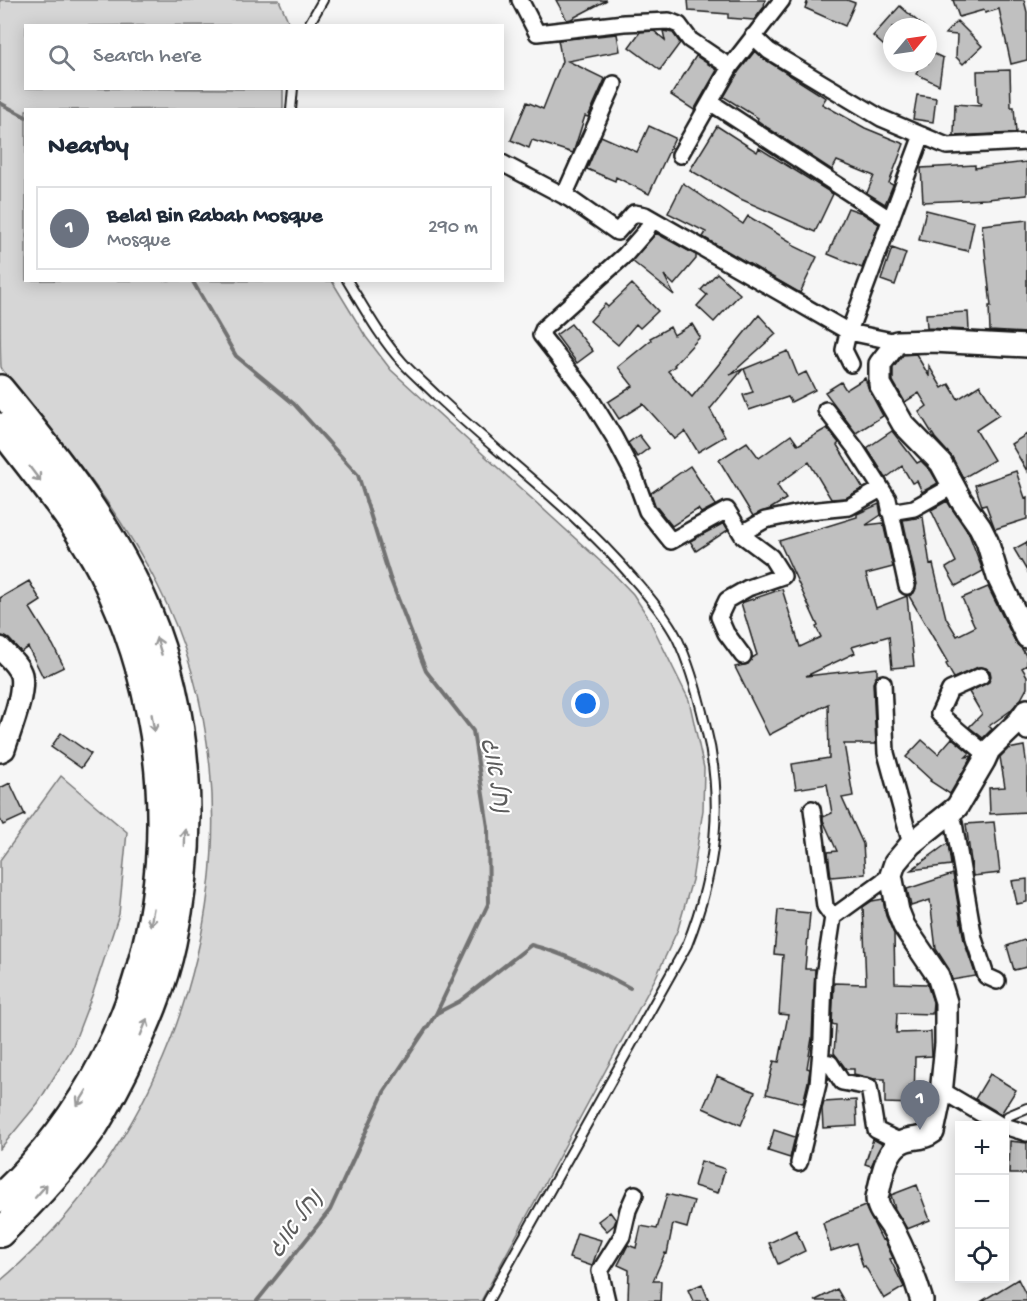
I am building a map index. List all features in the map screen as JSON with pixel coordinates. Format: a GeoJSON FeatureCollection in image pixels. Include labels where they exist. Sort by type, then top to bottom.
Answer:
{"type":"FeatureCollection","features":[{"type":"Feature","properties":{"kind":"highway"},"geometry":{"type":"LineString","coordinates":[[0,389],[75,485],[110,536],[147,610],[174,697],[186,786],[184,865],[172,942],[159,988],[142,1034],[94,1125],[27,1207],[0,1233]]}},
{"type":"Feature","properties":{"kind":"highway"},"geometry":{"type":"LineString","coordinates":[[0,427],[75,528],[101,570],[119,611],[134,651],[152,715],[161,811],[160,865],[153,913],[142,964],[127,1012],[97,1075],[72,1115],[44,1152],[0,1198]]}},
{"type":"Feature","properties":{"kind":"street"},"geometry":{"type":"LineString","coordinates":[[520,0],[537,33],[624,23],[669,21],[679,25],[690,40],[730,67]]}},
{"type":"Feature","properties":{"kind":"street"},"geometry":{"type":"LineString","coordinates":[[680,155],[730,67],[782,0]]}},
{"type":"Feature","properties":{"kind":"street"},"geometry":{"type":"LineString","coordinates":[[753,36],[769,51],[881,118],[947,146],[1027,142]]}},
{"type":"Feature","properties":{"kind":"street"},"geometry":{"type":"LineString","coordinates":[[564,196],[614,84]]}},
{"type":"Feature","properties":{"kind":"street"},"geometry":{"type":"LineString","coordinates":[[710,102],[891,220]]}},
{"type":"Feature","properties":{"kind":"street"},"geometry":{"type":"LineString","coordinates":[[851,364],[844,350],[849,332],[922,135]]}},
{"type":"Feature","properties":{"kind":"street"},"geometry":{"type":"LineString","coordinates":[[504,164],[564,196],[617,232],[634,213],[645,215],[849,332],[905,341],[1027,346]]}},
{"type":"Feature","properties":{"kind":"street"},"geometry":{"type":"LineString","coordinates":[[652,219],[646,231],[625,255],[544,328],[541,335],[588,395],[634,475],[647,511],[671,541],[727,510],[742,533],[771,557],[783,576],[748,588],[727,600],[719,616],[726,633],[743,656]]}},
{"type":"Feature","properties":{"kind":"street"},"geometry":{"type":"LineString","coordinates":[[905,341],[880,364],[880,384],[903,424],[941,463],[980,527],[987,541],[1001,585],[1027,636]]}},
{"type":"Feature","properties":{"kind":"street"},"geometry":{"type":"LineString","coordinates":[[826,410],[856,449],[888,499],[907,586]]}},
{"type":"Feature","properties":{"kind":"street"},"geometry":{"type":"LineString","coordinates":[[890,512],[914,508],[953,486]]}},
{"type":"Feature","properties":{"kind":"street"},"geometry":{"type":"LineString","coordinates":[[742,533],[765,520],[809,511],[849,507],[881,489]]}},
{"type":"Feature","properties":{"kind":"street"},"geometry":{"type":"LineString","coordinates":[[0,648],[14,663],[21,675],[19,704],[1,749]]}},
{"type":"Feature","properties":{"kind":"street"},"geometry":{"type":"LineString","coordinates":[[981,676],[950,690],[939,714],[987,755]]}},
{"type":"Feature","properties":{"kind":"street"},"geometry":{"type":"LineString","coordinates":[[883,683],[886,753],[910,844]]}},
{"type":"Feature","properties":{"kind":"street"},"geometry":{"type":"LineString","coordinates":[[922,1301],[903,1251],[877,1205],[877,1198],[892,1149],[901,1142],[914,1138],[923,1139],[933,1132],[946,1044],[944,994],[938,976],[904,926],[898,911],[891,875],[895,863],[910,844],[947,815],[966,793],[988,750],[1019,721],[1027,710]]}},
{"type":"Feature","properties":{"kind":"street"},"geometry":{"type":"LineString","coordinates":[[1027,710],[1027,732]]}},
{"type":"Feature","properties":{"kind":"street"},"geometry":{"type":"LineString","coordinates":[[799,1163],[818,1084],[824,976],[833,917],[825,906],[812,809]]}},
{"type":"Feature","properties":{"kind":"street"},"geometry":{"type":"LineString","coordinates":[[947,815],[954,823],[974,939],[986,976],[997,981]]}},
{"type":"Feature","properties":{"kind":"street"},"geometry":{"type":"LineString","coordinates":[[833,917],[891,875]]}},
{"type":"Feature","properties":{"kind":"street"},"geometry":{"type":"LineString","coordinates":[[820,1061],[830,1063],[842,1082],[869,1087],[876,1130],[901,1142]]}},
{"type":"Feature","properties":{"kind":"street"},"geometry":{"type":"LineString","coordinates":[[941,1090],[995,1121]]}},
{"type":"Feature","properties":{"kind":"street"},"geometry":{"type":"LineString","coordinates":[[1009,1128],[1027,1133]]}},
{"type":"Feature","properties":{"kind":"street"},"geometry":{"type":"LineString","coordinates":[[607,1301],[600,1271],[622,1236],[628,1210],[635,1194]]}},
{"type":"Feature","properties":{"kind":"lane"},"geometry":{"type":"LineString","coordinates":[[309,24],[323,0]]}},
{"type":"Feature","properties":{"kind":"lane"},"geometry":{"type":"LineString","coordinates":[[291,108],[293,90]]}},
{"type":"Feature","properties":{"kind":"lane"},"geometry":{"type":"LineString","coordinates":[[348,282],[368,315],[402,362],[455,413],[591,532],[654,603],[676,637],[691,671],[713,753],[717,812],[710,870],[702,908],[687,945],[488,1301]]}},
{"type":"Feature","properties":{"kind":"lane"},"geometry":{"type":"LineString","coordinates":[[1006,1121],[1008,1116],[1027,1108]]}},
{"type":"Feature","properties":{"kind":"shaded area"},"geometry":{"type":"Polygon","coordinates":[[[0,0],[279,0],[290,24],[24,24],[24,90],[283,90],[283,108],[24,108],[24,282],[333,282],[366,337],[391,370],[612,572],[633,594],[648,617],[689,700],[704,768],[703,810],[692,880],[678,929],[656,977],[481,1301],[0,1301],[0,1281],[68,1213],[124,1136],[167,1050],[196,958],[211,863],[210,768],[192,674],[157,584],[124,527],[99,490],[1,367],[0,0]]]}},
{"type":"Feature","properties":{"kind":"shaded area"},"geometry":{"type":"Polygon","coordinates":[[[61,776],[127,832],[119,914],[72,1048],[38,1103],[0,1149],[0,860],[61,776]]]}},
{"type":"Feature","properties":{"kind":"building"},"geometry":{"type":"Polygon","coordinates":[[[556,0],[607,0],[567,20],[556,0]]]}},
{"type":"Feature","properties":{"kind":"building"},"geometry":{"type":"Polygon","coordinates":[[[688,0],[765,0],[764,7],[754,20],[728,18],[728,14],[689,11],[688,0]]]}},
{"type":"Feature","properties":{"kind":"building"},"geometry":{"type":"Polygon","coordinates":[[[808,0],[847,0],[855,3],[845,26],[805,8],[808,0]]]}},
{"type":"Feature","properties":{"kind":"building"},"geometry":{"type":"Polygon","coordinates":[[[953,0],[1024,0],[1027,12],[1027,60],[1011,64],[999,9],[985,13],[984,10],[959,17],[953,0]]]}},
{"type":"Feature","properties":{"kind":"building"},"geometry":{"type":"Polygon","coordinates":[[[900,6],[914,18],[889,18],[900,6]]]}},
{"type":"Feature","properties":{"kind":"building"},"geometry":{"type":"Polygon","coordinates":[[[957,21],[982,46],[963,64],[956,57],[957,35],[945,34],[957,21]]]}},
{"type":"Feature","properties":{"kind":"building"},"geometry":{"type":"Polygon","coordinates":[[[883,25],[883,45],[873,36],[883,25]]]}},
{"type":"Feature","properties":{"kind":"building"},"geometry":{"type":"Polygon","coordinates":[[[654,31],[665,40],[663,31],[673,33],[680,43],[660,70],[629,47],[640,32],[654,31]]]}},
{"type":"Feature","properties":{"kind":"building"},"geometry":{"type":"Polygon","coordinates":[[[617,34],[620,51],[568,61],[605,79],[588,117],[585,116],[573,153],[532,140],[529,148],[511,140],[527,102],[543,109],[562,61],[558,40],[617,34]]]}},
{"type":"Feature","properties":{"kind":"building"},"geometry":{"type":"Polygon","coordinates":[[[755,51],[826,98],[822,104],[865,128],[904,144],[889,183],[893,185],[885,204],[867,193],[874,176],[837,161],[832,170],[724,97],[739,71],[755,51]]]}},
{"type":"Feature","properties":{"kind":"building"},"geometry":{"type":"Polygon","coordinates":[[[937,55],[943,58],[939,85],[916,74],[917,72],[937,72],[937,55]]]}},
{"type":"Feature","properties":{"kind":"building"},"geometry":{"type":"Polygon","coordinates":[[[696,56],[717,70],[694,110],[671,95],[696,56]]]}},
{"type":"Feature","properties":{"kind":"building"},"geometry":{"type":"Polygon","coordinates":[[[1010,70],[1011,107],[1014,107],[1016,133],[954,136],[955,104],[981,106],[982,104],[978,102],[977,71],[1010,70]]]}},
{"type":"Feature","properties":{"kind":"building"},"geometry":{"type":"Polygon","coordinates":[[[917,95],[936,98],[933,122],[913,119],[917,95]]]}},
{"type":"Feature","properties":{"kind":"building"},"geometry":{"type":"Polygon","coordinates":[[[649,126],[675,138],[649,194],[616,177],[615,181],[587,169],[601,136],[637,152],[649,126]]]}},
{"type":"Feature","properties":{"kind":"building"},"geometry":{"type":"Polygon","coordinates":[[[717,126],[757,152],[759,148],[833,194],[815,232],[736,197],[690,170],[717,126]]]}},
{"type":"Feature","properties":{"kind":"building"},"geometry":{"type":"Polygon","coordinates":[[[1027,162],[1027,195],[923,202],[921,168],[975,165],[975,168],[1027,162]]]}},
{"type":"Feature","properties":{"kind":"building"},"geometry":{"type":"Polygon","coordinates":[[[683,183],[743,224],[748,216],[793,243],[792,245],[817,257],[800,293],[703,237],[706,232],[668,213],[683,183]]]}},
{"type":"Feature","properties":{"kind":"building"},"geometry":{"type":"Polygon","coordinates":[[[848,208],[859,211],[879,224],[862,268],[828,254],[848,208]]]}},
{"type":"Feature","properties":{"kind":"building"},"geometry":{"type":"Polygon","coordinates":[[[926,210],[974,222],[968,251],[919,240],[926,210]]]}},
{"type":"Feature","properties":{"kind":"building"},"geometry":{"type":"Polygon","coordinates":[[[1027,220],[1027,333],[990,331],[989,306],[991,306],[982,225],[1027,220]]]}},
{"type":"Feature","properties":{"kind":"building"},"geometry":{"type":"Polygon","coordinates":[[[656,233],[696,255],[696,259],[674,285],[664,275],[674,295],[632,261],[656,233]]]}},
{"type":"Feature","properties":{"kind":"building"},"geometry":{"type":"Polygon","coordinates":[[[892,248],[906,253],[895,285],[881,280],[892,248]]]}},
{"type":"Feature","properties":{"kind":"building"},"geometry":{"type":"Polygon","coordinates":[[[717,273],[740,294],[714,322],[697,306],[707,295],[701,290],[717,273]]]}},
{"type":"Feature","properties":{"kind":"building"},"geometry":{"type":"Polygon","coordinates":[[[632,284],[658,311],[640,328],[636,324],[618,345],[590,321],[605,304],[608,307],[632,284]]]}},
{"type":"Feature","properties":{"kind":"building"},"geometry":{"type":"Polygon","coordinates":[[[968,312],[969,330],[927,328],[926,314],[968,312]]]}},
{"type":"Feature","properties":{"kind":"building"},"geometry":{"type":"Polygon","coordinates":[[[759,315],[776,334],[730,375],[743,369],[710,409],[725,436],[698,452],[685,431],[675,439],[643,404],[619,419],[608,402],[633,386],[618,367],[651,340],[650,338],[670,327],[674,335],[692,324],[700,337],[668,371],[692,397],[759,315]]]}},
{"type":"Feature","properties":{"kind":"building"},"geometry":{"type":"Polygon","coordinates":[[[571,324],[593,351],[577,363],[556,335],[571,324]]]}},
{"type":"Feature","properties":{"kind":"building"},"geometry":{"type":"Polygon","coordinates":[[[788,351],[798,376],[806,372],[815,390],[791,402],[788,397],[749,410],[743,395],[753,392],[744,369],[788,351]]]}},
{"type":"Feature","properties":{"kind":"building"},"geometry":{"type":"Polygon","coordinates":[[[916,354],[929,376],[929,366],[942,388],[949,384],[958,399],[980,385],[999,415],[976,430],[994,460],[963,478],[952,457],[935,438],[919,412],[927,406],[919,393],[905,402],[893,381],[893,368],[903,355],[916,354]]]}},
{"type":"Feature","properties":{"kind":"building"},"geometry":{"type":"Polygon","coordinates":[[[865,378],[883,416],[856,433],[825,392],[841,382],[846,390],[865,378]]]}},
{"type":"Feature","properties":{"kind":"building"},"geometry":{"type":"Polygon","coordinates":[[[827,428],[839,443],[837,445],[863,488],[846,498],[831,499],[809,462],[777,485],[786,499],[753,516],[719,460],[747,442],[759,458],[791,435],[798,445],[827,428]]]}},
{"type":"Feature","properties":{"kind":"building"},"geometry":{"type":"Polygon","coordinates":[[[892,431],[917,463],[921,461],[931,471],[938,483],[922,492],[917,481],[912,483],[902,466],[886,478],[867,448],[892,431]]]}},
{"type":"Feature","properties":{"kind":"building"},"geometry":{"type":"Polygon","coordinates":[[[1027,434],[1027,471],[1011,444],[1027,434]]]}},
{"type":"Feature","properties":{"kind":"building"},"geometry":{"type":"Polygon","coordinates":[[[639,435],[649,448],[637,457],[628,443],[639,435]]]}},
{"type":"Feature","properties":{"kind":"building"},"geometry":{"type":"Polygon","coordinates":[[[690,466],[716,505],[701,513],[698,509],[672,526],[655,505],[651,493],[690,466]]]}},
{"type":"Feature","properties":{"kind":"building"},"geometry":{"type":"Polygon","coordinates":[[[1016,471],[1025,498],[1027,497],[1027,519],[995,529],[986,505],[982,506],[975,485],[1016,471]]]}},
{"type":"Feature","properties":{"kind":"building"},"geometry":{"type":"Polygon","coordinates":[[[947,501],[969,534],[983,571],[956,586],[946,568],[956,562],[931,510],[947,501]]]}},
{"type":"Feature","properties":{"kind":"building"},"geometry":{"type":"Polygon","coordinates":[[[879,504],[881,515],[866,525],[883,523],[893,567],[866,574],[876,608],[907,596],[914,666],[892,668],[889,636],[852,647],[855,653],[806,676],[877,668],[877,675],[873,683],[876,744],[844,744],[853,796],[842,798],[863,844],[865,874],[831,877],[828,852],[837,851],[823,820],[823,817],[832,813],[827,784],[796,789],[792,764],[829,758],[828,704],[769,735],[735,667],[748,664],[757,655],[741,603],[782,589],[800,647],[821,637],[779,541],[857,517],[857,514],[879,504]]]}},
{"type":"Feature","properties":{"kind":"building"},"geometry":{"type":"Polygon","coordinates":[[[923,517],[930,565],[933,564],[946,618],[957,636],[975,627],[962,598],[988,587],[1016,643],[1027,657],[1027,665],[1022,668],[1027,676],[1027,688],[1010,711],[989,726],[992,729],[983,738],[969,727],[982,714],[969,692],[989,682],[990,671],[978,667],[954,678],[946,664],[948,663],[909,596],[914,593],[917,584],[903,520],[923,517]]]}},
{"type":"Feature","properties":{"kind":"building"},"geometry":{"type":"Polygon","coordinates":[[[724,523],[728,530],[696,551],[690,541],[724,523]]]}},
{"type":"Feature","properties":{"kind":"building"},"geometry":{"type":"Polygon","coordinates":[[[1027,542],[1027,571],[1014,549],[1027,542]]]}},
{"type":"Feature","properties":{"kind":"building"},"geometry":{"type":"Polygon","coordinates":[[[29,581],[41,601],[30,608],[64,667],[43,677],[28,647],[21,652],[9,639],[0,636],[0,598],[29,581]]]}},
{"type":"Feature","properties":{"kind":"building"},"geometry":{"type":"Polygon","coordinates":[[[61,733],[91,754],[81,768],[51,747],[61,733]]]}},
{"type":"Feature","properties":{"kind":"building"},"geometry":{"type":"Polygon","coordinates":[[[952,738],[970,753],[966,757],[972,756],[950,794],[930,781],[906,757],[922,740],[938,754],[952,738]]]}},
{"type":"Feature","properties":{"kind":"building"},"geometry":{"type":"Polygon","coordinates":[[[1024,746],[1027,767],[1027,812],[990,814],[989,788],[1005,787],[1000,757],[1008,749],[1024,746]]]}},
{"type":"Feature","properties":{"kind":"building"},"geometry":{"type":"Polygon","coordinates":[[[10,783],[25,815],[3,825],[0,819],[0,788],[10,783]]]}},
{"type":"Feature","properties":{"kind":"building"},"geometry":{"type":"Polygon","coordinates":[[[994,822],[1000,873],[973,876],[966,824],[994,822]]]}},
{"type":"Feature","properties":{"kind":"building"},"geometry":{"type":"Polygon","coordinates":[[[948,843],[951,865],[911,870],[948,843]]]}},
{"type":"Feature","properties":{"kind":"building"},"geometry":{"type":"Polygon","coordinates":[[[953,874],[964,941],[976,976],[952,980],[949,969],[936,949],[930,900],[911,906],[907,889],[953,874]]]}},
{"type":"Feature","properties":{"kind":"building"},"geometry":{"type":"Polygon","coordinates":[[[1027,879],[1027,902],[1017,904],[1012,881],[1027,879]]]}},
{"type":"Feature","properties":{"kind":"building"},"geometry":{"type":"Polygon","coordinates":[[[883,899],[886,916],[894,934],[895,983],[927,984],[933,1002],[932,1014],[897,1013],[896,1033],[931,1032],[932,1056],[915,1057],[914,1104],[885,1103],[885,1079],[854,1074],[854,1069],[846,1069],[834,1053],[836,1025],[832,1024],[834,983],[866,984],[863,907],[872,901],[883,899]]]}},
{"type":"Feature","properties":{"kind":"building"},"geometry":{"type":"Polygon","coordinates":[[[778,910],[810,913],[805,969],[815,969],[812,1038],[807,1068],[810,1069],[803,1103],[766,1094],[774,1061],[779,1062],[788,1015],[779,1014],[783,955],[774,954],[778,910]]]}},
{"type":"Feature","properties":{"kind":"building"},"geometry":{"type":"Polygon","coordinates":[[[1027,939],[1027,967],[1014,970],[1007,946],[1027,939]]]}},
{"type":"Feature","properties":{"kind":"building"},"geometry":{"type":"Polygon","coordinates":[[[990,1074],[1016,1090],[1001,1114],[975,1099],[990,1074]]]}},
{"type":"Feature","properties":{"kind":"building"},"geometry":{"type":"Polygon","coordinates":[[[717,1076],[755,1092],[741,1125],[703,1108],[717,1076]]]}},
{"type":"Feature","properties":{"kind":"building"},"geometry":{"type":"Polygon","coordinates":[[[856,1100],[857,1126],[823,1128],[824,1102],[856,1100]]]}},
{"type":"Feature","properties":{"kind":"building"},"geometry":{"type":"Polygon","coordinates":[[[774,1130],[795,1137],[790,1158],[768,1151],[774,1130]]]}},
{"type":"Feature","properties":{"kind":"building"},"geometry":{"type":"Polygon","coordinates":[[[873,1139],[882,1144],[871,1166],[865,1164],[873,1139]]]}},
{"type":"Feature","properties":{"kind":"building"},"geometry":{"type":"Polygon","coordinates":[[[1010,1141],[1027,1143],[1027,1174],[1009,1174],[1010,1141]]]}},
{"type":"Feature","properties":{"kind":"building"},"geometry":{"type":"Polygon","coordinates":[[[701,1161],[725,1169],[718,1193],[694,1186],[701,1161]]]}},
{"type":"Feature","properties":{"kind":"building"},"geometry":{"type":"Polygon","coordinates":[[[917,1185],[930,1220],[907,1229],[895,1209],[891,1195],[917,1185]]]}},
{"type":"Feature","properties":{"kind":"building"},"geometry":{"type":"Polygon","coordinates":[[[667,1194],[694,1201],[687,1228],[673,1224],[667,1254],[665,1253],[653,1281],[661,1281],[660,1301],[628,1301],[629,1270],[618,1265],[628,1245],[636,1248],[641,1226],[657,1229],[667,1194]]]}},
{"type":"Feature","properties":{"kind":"building"},"geometry":{"type":"Polygon","coordinates":[[[865,1206],[882,1240],[884,1239],[887,1245],[893,1258],[890,1259],[904,1287],[884,1299],[865,1266],[863,1267],[856,1243],[831,1251],[823,1223],[865,1206]]]}},
{"type":"Feature","properties":{"kind":"building"},"geometry":{"type":"Polygon","coordinates":[[[610,1212],[616,1220],[607,1231],[598,1221],[610,1212]]]}},
{"type":"Feature","properties":{"kind":"building"},"geometry":{"type":"Polygon","coordinates":[[[796,1230],[805,1251],[778,1264],[769,1243],[796,1230]]]}},
{"type":"Feature","properties":{"kind":"building"},"geometry":{"type":"Polygon","coordinates":[[[577,1233],[601,1240],[592,1266],[569,1258],[577,1233]]]}},
{"type":"Feature","properties":{"kind":"building"},"geometry":{"type":"Polygon","coordinates":[[[1018,1279],[1027,1301],[982,1301],[1018,1279]]]}},
{"type":"Feature","properties":{"kind":"building"},"geometry":{"type":"Polygon","coordinates":[[[702,1284],[709,1301],[693,1301],[688,1290],[702,1284]]]}},
{"type":"Feature","properties":{"kind":"building"},"geometry":{"type":"Polygon","coordinates":[[[837,1289],[844,1301],[814,1301],[837,1289]]]}},
{"type":"Feature","properties":{"kind":"waterway","name":"נחל אוג"},"geometry":{"type":"LineString","coordinates":[[0,103],[24,116]]}},
{"type":"Feature","properties":{"kind":"waterway","name":"נחל אוג"},"geometry":{"type":"LineString","coordinates":[[193,282],[236,356],[294,404],[358,475],[390,578],[426,671],[473,731],[488,827],[489,902],[436,1014],[384,1092],[330,1210],[257,1301]]}},
{"type":"Feature","properties":{"kind":"waterway"},"geometry":{"type":"LineString","coordinates":[[437,1013],[460,1001],[531,945],[570,958],[630,988]]}},
{"type":"Feature","properties":{"kind":"place","name":"Belal Bin Rabah Mosque"},"geometry":{"type":"Point","coordinates":[920,1130]}}]}
